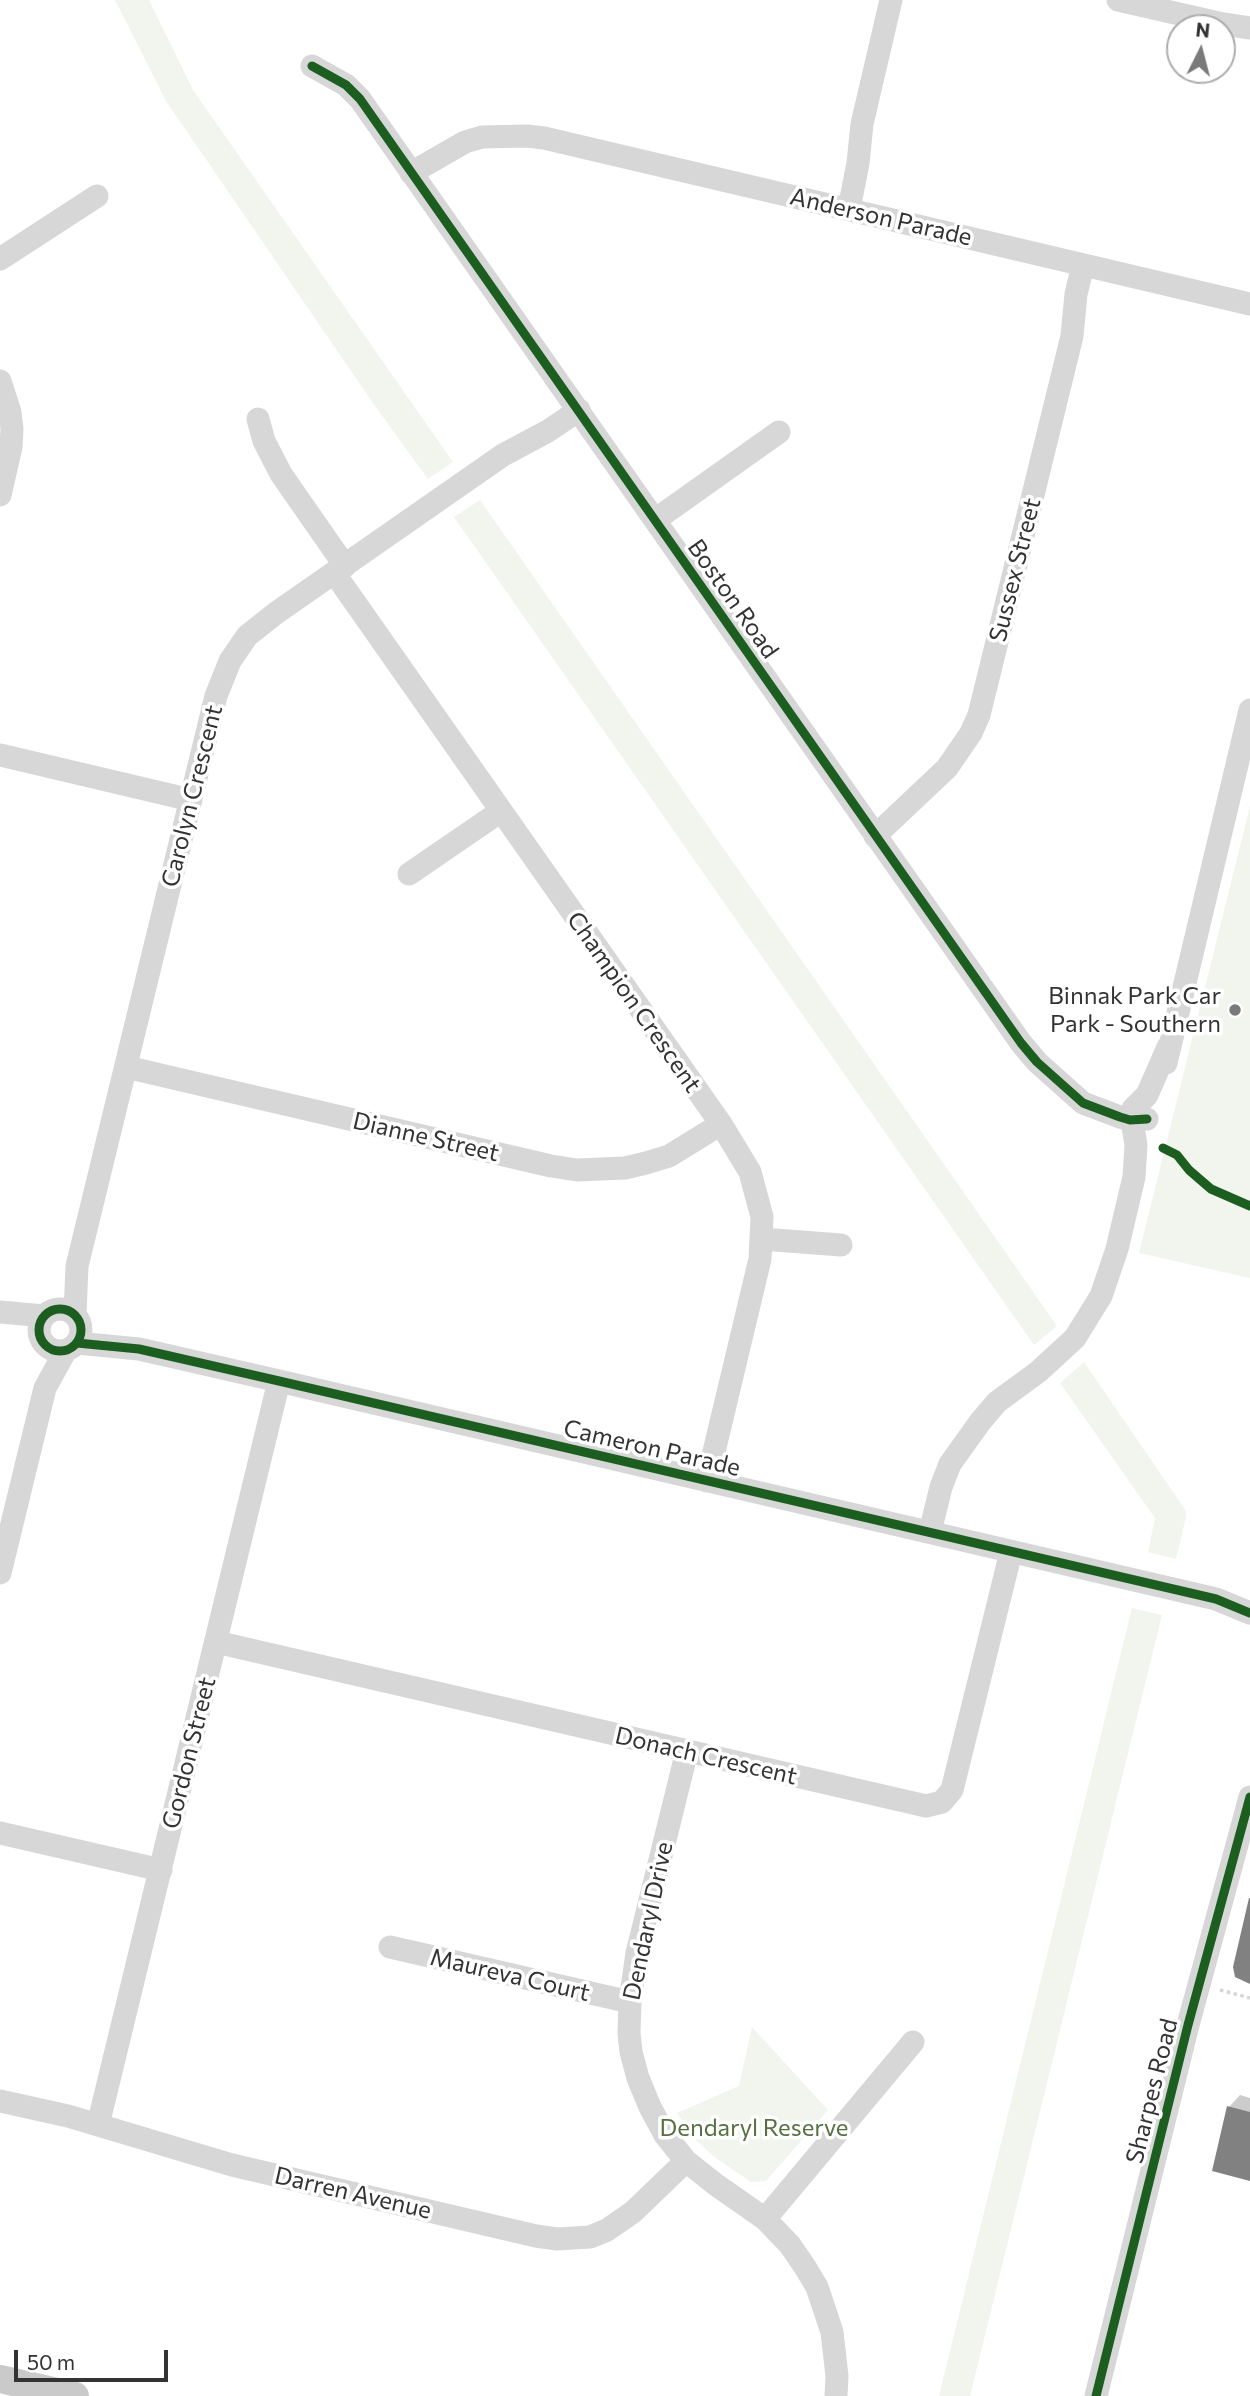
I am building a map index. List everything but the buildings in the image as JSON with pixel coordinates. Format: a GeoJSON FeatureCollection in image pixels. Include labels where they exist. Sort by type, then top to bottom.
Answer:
{"type":"FeatureCollection","features":[{"type":"Feature","properties":{"kind":"main road"},"geometry":{"type":"LineString","coordinates":[[0,2379],[75,2396]]}},
{"type":"Feature","properties":{"kind":"street"},"geometry":{"type":"LineString","coordinates":[[842,208],[858,163],[862,124],[891,0]]}},
{"type":"Feature","properties":{"kind":"street"},"geometry":{"type":"LineString","coordinates":[[1118,0],[1250,28]]}},
{"type":"Feature","properties":{"kind":"street","name":"Boston Road"},"geometry":{"type":"LineString","coordinates":[[312,66],[346,85],[360,99],[1021,1043],[1037,1062],[1065,1086],[1137,1116]]}},
{"type":"Feature","properties":{"kind":"street","name":"Anderson Parade"},"geometry":{"type":"LineString","coordinates":[[415,179],[465,142],[482,137],[544,138],[1250,304]]}},
{"type":"Feature","properties":{"kind":"street"},"geometry":{"type":"LineString","coordinates":[[0,259],[97,196]]}},
{"type":"Feature","properties":{"kind":"street","name":"Sussex Street"},"geometry":{"type":"LineString","coordinates":[[870,829],[939,778],[958,753],[979,715],[1072,336],[1088,297],[1089,266]]}},
{"type":"Feature","properties":{"kind":"street"},"geometry":{"type":"LineString","coordinates":[[0,381],[10,412],[12,429],[0,495]]}},
{"type":"Feature","properties":{"kind":"street","name":"Carolyn Crescent"},"geometry":{"type":"LineString","coordinates":[[0,1573],[216,696],[226,668],[237,649],[260,625],[503,455],[541,422],[575,405]]}},
{"type":"Feature","properties":{"kind":"street","name":"Champion Crescent"},"geometry":{"type":"LineString","coordinates":[[258,419],[271,456],[340,570],[501,811],[721,1124],[750,1172],[762,1217],[762,1239],[755,1282],[707,1480]]}},
{"type":"Feature","properties":{"kind":"street"},"geometry":{"type":"LineString","coordinates":[[655,520],[779,432]]}},
{"type":"Feature","properties":{"kind":"street"},"geometry":{"type":"LineString","coordinates":[[937,1534],[950,1464],[997,1402],[1075,1338],[1090,1317],[1109,1275],[1134,1177],[1149,1146],[1137,1116],[1163,1088],[1168,1047],[1250,710]]}},
{"type":"Feature","properties":{"kind":"street"},"geometry":{"type":"LineString","coordinates":[[0,755],[191,800]]}},
{"type":"Feature","properties":{"kind":"street"},"geometry":{"type":"LineString","coordinates":[[409,874],[501,811]]}},
{"type":"Feature","properties":{"kind":"street","name":"Dianne Street"},"geometry":{"type":"LineString","coordinates":[[126,1067],[577,1170],[625,1168],[646,1164],[669,1156],[721,1124]]}},
{"type":"Feature","properties":{"kind":"street"},"geometry":{"type":"LineString","coordinates":[[762,1239],[841,1245]]}},
{"type":"Feature","properties":{"kind":"street","name":"Cameron Parade"},"geometry":{"type":"LineString","coordinates":[[0,1312],[139,1349],[1012,1552],[1216,1599],[1250,1601]]}},
{"type":"Feature","properties":{"kind":"street","name":"Cameron Parade"},"geometry":{"type":"LineString","coordinates":[[0,1321],[60,1329]]}},
{"type":"Feature","properties":{"kind":"street","name":"Gordon Street"},"geometry":{"type":"LineString","coordinates":[[98,2125],[279,1381]]}},
{"type":"Feature","properties":{"kind":"street","name":"Donach Crescent"},"geometry":{"type":"LineString","coordinates":[[216,1642],[926,1806],[942,1802],[952,1790],[957,1776],[1012,1552]]}},
{"type":"Feature","properties":{"kind":"street","name":"Cameron Parade"},"geometry":{"type":"LineString","coordinates":[[1216,1599],[1250,1614]]}},
{"type":"Feature","properties":{"kind":"street","name":"Dendaryl Drive"},"geometry":{"type":"LineString","coordinates":[[687,1751],[636,1953],[629,2033],[638,2078],[665,2135],[686,2161],[765,2219],[790,2245],[817,2287],[832,2332],[837,2376],[836,2396]]}},
{"type":"Feature","properties":{"kind":"street","name":"Sharpes Road"},"geometry":{"type":"LineString","coordinates":[[1096,2396],[1188,2025],[1250,1797]]}},
{"type":"Feature","properties":{"kind":"street"},"geometry":{"type":"LineString","coordinates":[[0,1833],[161,1870]]}},
{"type":"Feature","properties":{"kind":"street","name":"Maureva Court"},"geometry":{"type":"LineString","coordinates":[[390,1947],[630,2002]]}},
{"type":"Feature","properties":{"kind":"street"},"geometry":{"type":"LineString","coordinates":[[765,2219],[913,2042]]}},
{"type":"Feature","properties":{"kind":"street","name":"Darren Avenue"},"geometry":{"type":"LineString","coordinates":[[0,2101],[98,2125],[232,2165],[557,2239],[590,2237],[607,2230],[634,2212],[686,2161]]}},
{"type":"Feature","properties":{"kind":"path"},"geometry":{"type":"LineString","coordinates":[[1220,1990],[1250,1998]]}},
{"type":"Feature","properties":{"kind":"green space"},"geometry":{"type":"Polygon","coordinates":[[[115,0],[149,0],[193,90],[453,462],[428,479],[166,101],[115,0]]]}},
{"type":"Feature","properties":{"kind":"green space"},"geometry":{"type":"Polygon","coordinates":[[[480,500],[1057,1326],[1034,1345],[454,517],[480,500]]]}},
{"type":"Feature","properties":{"kind":"green space"},"geometry":{"type":"Polygon","coordinates":[[[1250,806],[1250,1278],[1139,1253],[1250,806]]]}},
{"type":"Feature","properties":{"kind":"green space"},"geometry":{"type":"Polygon","coordinates":[[[1084,1362],[1186,1511],[1176,1559],[1148,1552],[1155,1518],[1060,1383],[1084,1362]]]}},
{"type":"Feature","properties":{"kind":"green space"},"geometry":{"type":"Polygon","coordinates":[[[1132,1608],[1162,1615],[970,2396],[939,2396],[1132,1608]]]}},
{"type":"Feature","properties":{"kind":"green space","name":"Dendaryl Reserve"},"geometry":{"type":"Polygon","coordinates":[[[752,2027],[828,2110],[766,2181],[751,2182],[713,2156],[697,2141],[677,2113],[739,2086],[752,2027]]]}},
{"type":"Feature","properties":{"kind":"cycle path"},"geometry":{"type":"LineString","coordinates":[[312,66],[346,85],[360,99],[1021,1043],[1037,1062],[1083,1103],[1130,1120],[1147,1119]]}},
{"type":"Feature","properties":{"kind":"cycle path"},"geometry":{"type":"LineString","coordinates":[[1163,1148],[1177,1155],[1189,1170],[1211,1189],[1250,1206]]}},
{"type":"Feature","properties":{"kind":"cycle path"},"geometry":{"type":"LineString","coordinates":[[60,1309],[75,1315],[81,1330],[75,1345],[60,1351],[45,1345],[39,1330],[45,1315],[60,1309]]}},
{"type":"Feature","properties":{"kind":"cycle path"},"geometry":{"type":"LineString","coordinates":[[77,1343],[139,1349],[279,1381],[1216,1599],[1250,1613]]}},
{"type":"Feature","properties":{"kind":"cycle path"},"geometry":{"type":"LineString","coordinates":[[1096,2396],[1188,2025],[1250,1797]]}},
{"type":"Feature","properties":{"kind":"place","name":"Binnak Park Car Park - Southern"},"geometry":{"type":"Point","coordinates":[1235,1010]}}]}
